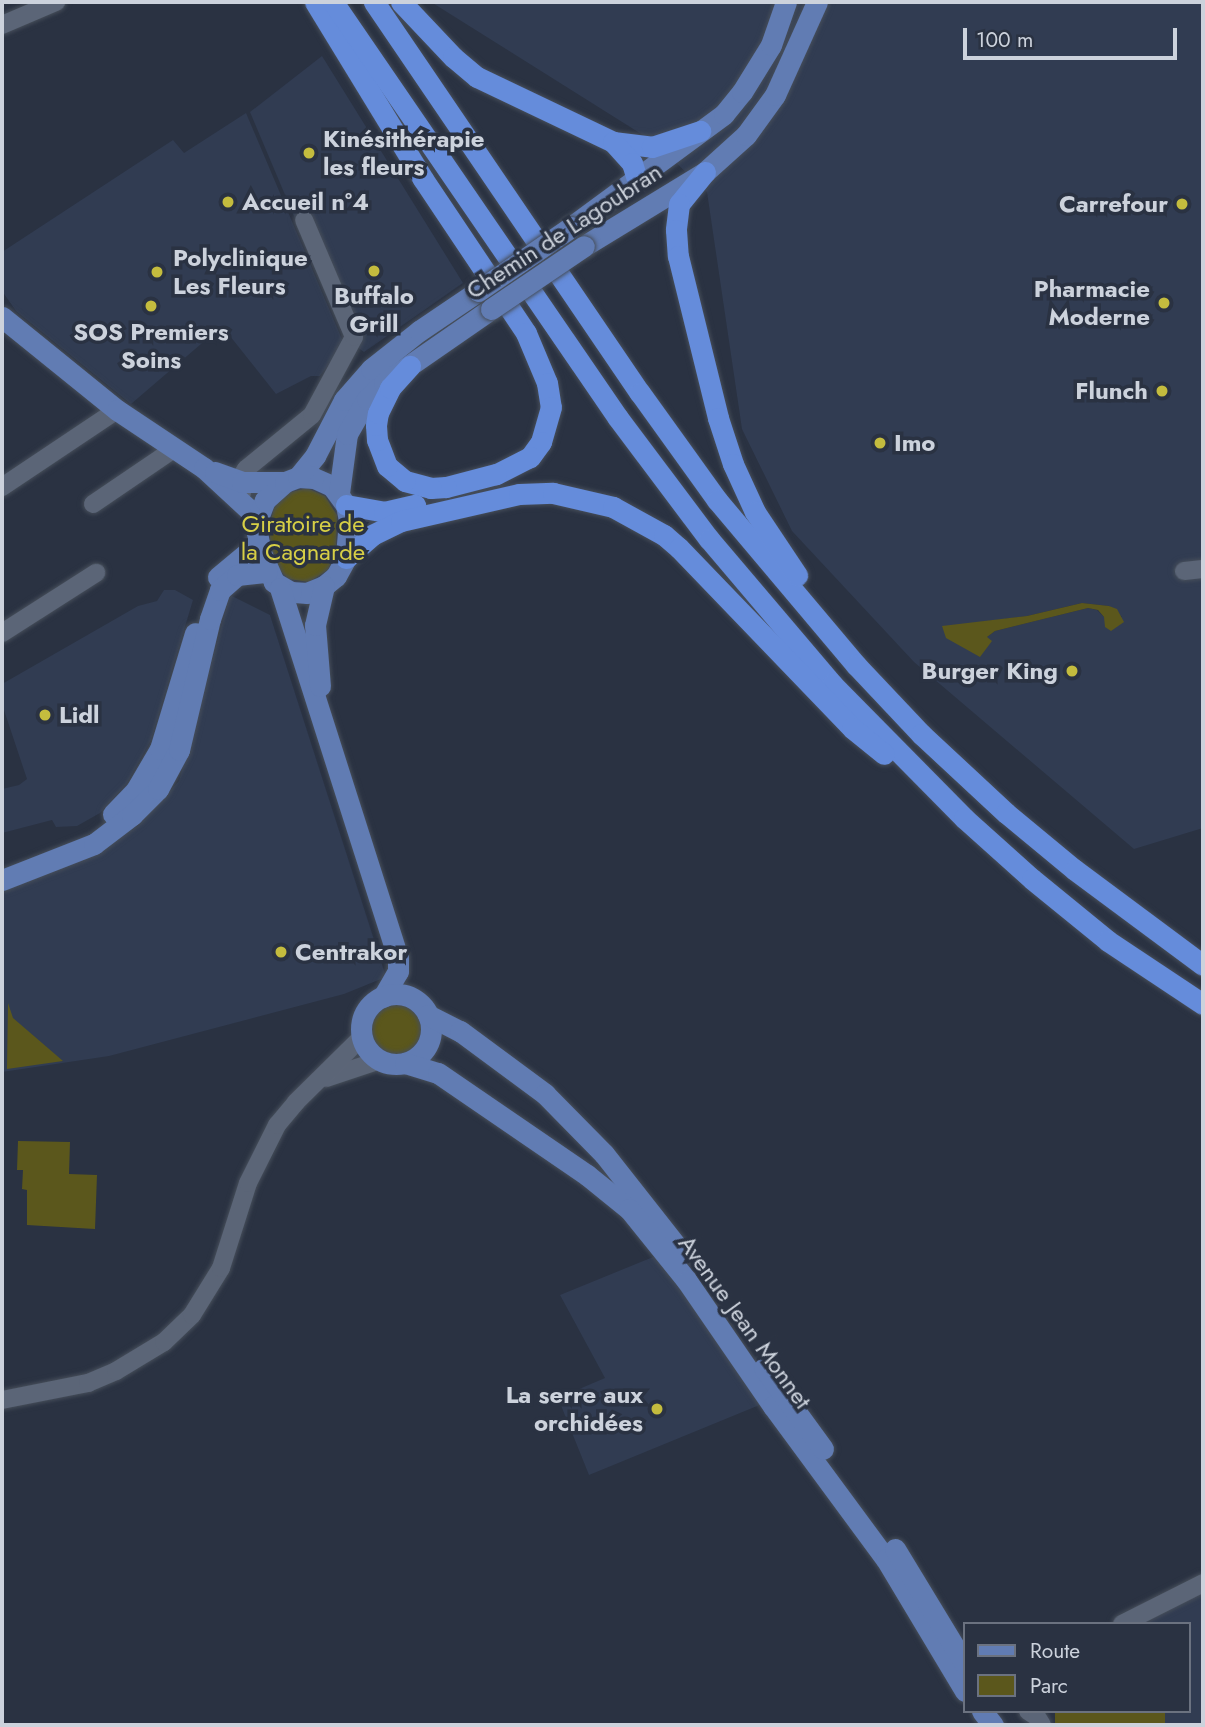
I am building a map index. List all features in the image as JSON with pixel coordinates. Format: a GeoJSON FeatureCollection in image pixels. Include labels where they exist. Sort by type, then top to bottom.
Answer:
{"type":"FeatureCollection","features":[{"type":"Feature","properties":{"kind":"highway"},"geometry":{"type":"LineString","coordinates":[[315,2],[423,179],[526,333],[540,360],[551,407],[541,442],[530,457],[506,478],[468,492],[384,512],[343,499]]}},
{"type":"Feature","properties":{"kind":"highway"},"geometry":{"type":"LineString","coordinates":[[333,2],[602,396],[709,539],[832,684],[964,818]]}},
{"type":"Feature","properties":{"kind":"highway"},"geometry":{"type":"LineString","coordinates":[[374,2],[717,500],[856,665],[921,734],[1006,813],[1075,870],[1203,965]]}},
{"type":"Feature","properties":{"kind":"highway"},"geometry":{"type":"LineString","coordinates":[[401,2],[453,57],[477,77],[613,142],[652,147],[700,131]]}},
{"type":"Feature","properties":{"kind":"highway"},"geometry":{"type":"LineString","coordinates":[[613,142],[632,163],[637,179]]}},
{"type":"Feature","properties":{"kind":"highway"},"geometry":{"type":"LineString","coordinates":[[705,172],[680,204],[676,230],[678,256],[718,418],[733,464],[755,512],[786,560],[871,660],[921,734]]}},
{"type":"Feature","properties":{"kind":"highway"},"geometry":{"type":"LineString","coordinates":[[411,366],[390,388],[377,413],[376,425],[382,454],[387,466],[396,475],[415,485],[446,487],[496,474],[530,457]]}},
{"type":"Feature","properties":{"kind":"highway"},"geometry":{"type":"LineString","coordinates":[[346,558],[372,535],[401,521],[519,494],[553,493],[613,507],[664,535],[679,548],[852,728],[964,818],[1032,879],[1108,940],[1203,1004]]}},
{"type":"Feature","properties":{"kind":"main road","name":"Chemin de Lagoubran"},"geometry":{"type":"LineString","coordinates":[[291,479],[315,456],[344,400],[371,369],[419,331],[571,228],[724,114],[757,71],[771,45],[786,2]]}},
{"type":"Feature","properties":{"kind":"main road","name":"Chemin de Lagoubran"},"geometry":{"type":"LineString","coordinates":[[343,499],[343,450],[355,417],[367,399],[384,383],[584,246],[705,172],[746,135],[775,95],[817,2]]}},
{"type":"Feature","properties":{"kind":"main road"},"geometry":{"type":"LineString","coordinates":[[629,217],[638,203],[637,179]]}},
{"type":"Feature","properties":{"kind":"main road"},"geometry":{"type":"LineString","coordinates":[[2,317],[117,410],[204,468],[253,512],[259,543],[325,723],[392,935],[398,971],[383,997]]}},
{"type":"Feature","properties":{"kind":"main road"},"geometry":{"type":"LineString","coordinates":[[2,880],[94,844],[132,816],[158,789],[179,750],[209,618],[220,590],[237,575],[274,580],[291,592],[307,593],[324,586],[336,576],[346,558],[349,521],[343,499],[325,481],[291,479],[253,482],[204,468]]}},
{"type":"Feature","properties":{"kind":"main road"},"geometry":{"type":"LineString","coordinates":[[253,512],[271,493],[291,479]]}},
{"type":"Feature","properties":{"kind":"main road"},"geometry":{"type":"LineString","coordinates":[[2,866],[77,837],[102,823],[130,798],[160,749],[209,593],[225,569],[259,543]]}},
{"type":"Feature","properties":{"kind":"main road"},"geometry":{"type":"LineString","coordinates":[[324,586],[315,625],[315,644],[325,723]]}},
{"type":"Feature","properties":{"kind":"main road"},"geometry":{"type":"LineString","coordinates":[[392,935],[410,972],[431,1030],[427,1045],[417,1057],[405,1063],[380,1060],[372,1054],[362,1037],[364,1016],[369,1006],[383,997],[401,994],[423,1009]]}},
{"type":"Feature","properties":{"kind":"main road","name":"Avenue Jean Monnet"},"geometry":{"type":"LineString","coordinates":[[423,1009],[460,1031],[537,1088],[573,1121],[639,1196],[899,1554],[964,1662]]}},
{"type":"Feature","properties":{"kind":"main road","name":"Avenue Jean Monnet"},"geometry":{"type":"LineString","coordinates":[[405,1063],[438,1073],[587,1175],[629,1209],[687,1281],[773,1406],[886,1559],[964,1688]]}},
{"type":"Feature","properties":{"kind":"street"},"geometry":{"type":"LineString","coordinates":[[2,25],[56,2]]}},
{"type":"Feature","properties":{"kind":"street"},"geometry":{"type":"LineString","coordinates":[[253,512],[253,482],[259,456],[312,415],[354,337],[304,220]]}},
{"type":"Feature","properties":{"kind":"street"},"geometry":{"type":"LineString","coordinates":[[2,487],[117,410]]}},
{"type":"Feature","properties":{"kind":"street"},"geometry":{"type":"LineString","coordinates":[[93,504],[174,449]]}},
{"type":"Feature","properties":{"kind":"street"},"geometry":{"type":"LineString","coordinates":[[1184,571],[1203,569]]}},
{"type":"Feature","properties":{"kind":"street"},"geometry":{"type":"LineString","coordinates":[[2,633],[96,573]]}},
{"type":"Feature","properties":{"kind":"street"},"geometry":{"type":"LineString","coordinates":[[2,1400],[88,1383],[116,1371],[164,1342],[192,1315],[221,1268],[256,1161],[278,1125],[362,1037]]}},
{"type":"Feature","properties":{"kind":"street"},"geometry":{"type":"LineString","coordinates":[[320,1081],[380,1060]]}},
{"type":"Feature","properties":{"kind":"street"},"geometry":{"type":"LineString","coordinates":[[1126,1622],[1203,1583]]}},
{"type":"Feature","properties":{"kind":"shaded area"},"geometry":{"type":"Polygon","coordinates":[[[431,2],[1203,2],[1203,828],[1134,849],[914,662],[792,531],[742,429],[707,192],[654,142],[431,2]],[[1082,603],[1027,616],[942,627],[987,637],[995,631],[1088,608],[1097,610],[1104,617],[1122,617],[1109,606],[1082,603]]]}},
{"type":"Feature","properties":{"kind":"shaded area"},"geometry":{"type":"Polygon","coordinates":[[[322,56],[463,283],[364,352],[346,339],[250,112],[322,56]]]}},
{"type":"Feature","properties":{"kind":"shaded area","name":"Polyclinique Les Fleurs"},"geometry":{"type":"Polygon","coordinates":[[[246,113],[344,344],[320,376],[311,376],[276,394],[222,326],[131,404],[16,311],[2,291],[2,252],[173,140],[184,153],[246,113]]]}},
{"type":"Feature","properties":{"kind":"shaded area"},"geometry":{"type":"Polygon","coordinates":[[[164,590],[175,590],[193,600],[151,740],[127,783],[100,813],[77,826],[56,827],[52,820],[2,833],[2,789],[19,785],[27,779],[2,704],[2,684],[138,606],[157,601],[164,590]]]}},
{"type":"Feature","properties":{"kind":"shaded area"},"geometry":{"type":"Polygon","coordinates":[[[230,595],[270,615],[386,977],[344,994],[109,1056],[2,1072],[2,889],[84,860],[139,825],[179,781],[230,595]]]}},
{"type":"Feature","properties":{"kind":"shaded area"},"geometry":{"type":"Polygon","coordinates":[[[658,1255],[762,1404],[589,1475],[558,1398],[605,1378],[560,1295],[658,1255]]]}},
{"type":"Feature","properties":{"kind":"shaded area"},"geometry":{"type":"Polygon","coordinates":[[[1203,1575],[1203,1725],[1062,1725],[1055,1713],[1191,1713],[1191,1622],[1130,1622],[1203,1575]]]}},
{"type":"Feature","properties":{"kind":"green space","name":"Giratoire de la Cagnarde"},"geometry":{"type":"Polygon","coordinates":[[[307,488],[325,496],[337,515],[336,551],[328,570],[309,582],[288,579],[276,566],[270,551],[270,525],[274,507],[287,493],[307,488]]]}},
{"type":"Feature","properties":{"kind":"green space"},"geometry":{"type":"Polygon","coordinates":[[[1082,603],[1117,609],[1124,622],[1111,631],[1105,627],[1104,617],[1098,610],[1088,608],[995,631],[987,637],[992,641],[980,657],[946,638],[942,626],[1027,616],[1082,603]]]}},
{"type":"Feature","properties":{"kind":"green space"},"geometry":{"type":"Polygon","coordinates":[[[397,1001],[408,1003],[417,1009],[423,1018],[423,1040],[417,1049],[408,1055],[397,1057],[386,1055],[377,1049],[371,1040],[369,1029],[371,1018],[377,1009],[386,1003],[397,1001]]]}},
{"type":"Feature","properties":{"kind":"green space"},"geometry":{"type":"Polygon","coordinates":[[[8,1003],[13,1018],[63,1061],[7,1069],[8,1003]]]}},
{"type":"Feature","properties":{"kind":"green space"},"geometry":{"type":"Polygon","coordinates":[[[18,1141],[70,1142],[69,1174],[97,1175],[95,1229],[27,1225],[27,1190],[22,1189],[23,1170],[17,1170],[18,1141]]]}},
{"type":"Feature","properties":{"kind":"green space"},"geometry":{"type":"Polygon","coordinates":[[[1055,1713],[1165,1713],[1165,1725],[1055,1725],[1055,1713]]]}},
{"type":"Feature","properties":{"kind":"place","name":"Kinésithérapie les fleurs"},"geometry":{"type":"Point","coordinates":[309,153]}},
{"type":"Feature","properties":{"kind":"place","name":"Accueil n°4"},"geometry":{"type":"Point","coordinates":[228,202]}},
{"type":"Feature","properties":{"kind":"place","name":"Carrefour"},"geometry":{"type":"Point","coordinates":[1182,204]}},
{"type":"Feature","properties":{"kind":"place","name":"Buffalo Grill"},"geometry":{"type":"Point","coordinates":[374,271]}},
{"type":"Feature","properties":{"kind":"place","name":"Polyclinique Les Fleurs"},"geometry":{"type":"Point","coordinates":[157,272]}},
{"type":"Feature","properties":{"kind":"place","name":"Pharmacie Moderne"},"geometry":{"type":"Point","coordinates":[1164,303]}},
{"type":"Feature","properties":{"kind":"place","name":"SOS Premiers Soins"},"geometry":{"type":"Point","coordinates":[151,306]}},
{"type":"Feature","properties":{"kind":"place","name":"Flunch"},"geometry":{"type":"Point","coordinates":[1162,391]}},
{"type":"Feature","properties":{"kind":"place","name":"Imo"},"geometry":{"type":"Point","coordinates":[880,443]}},
{"type":"Feature","properties":{"kind":"place","name":"Burger King"},"geometry":{"type":"Point","coordinates":[1072,671]}},
{"type":"Feature","properties":{"kind":"place","name":"Lidl"},"geometry":{"type":"Point","coordinates":[45,715]}},
{"type":"Feature","properties":{"kind":"place","name":"Centrakor"},"geometry":{"type":"Point","coordinates":[281,952]}},
{"type":"Feature","properties":{"kind":"place","name":"La serre aux orchidées"},"geometry":{"type":"Point","coordinates":[657,1409]}}]}
